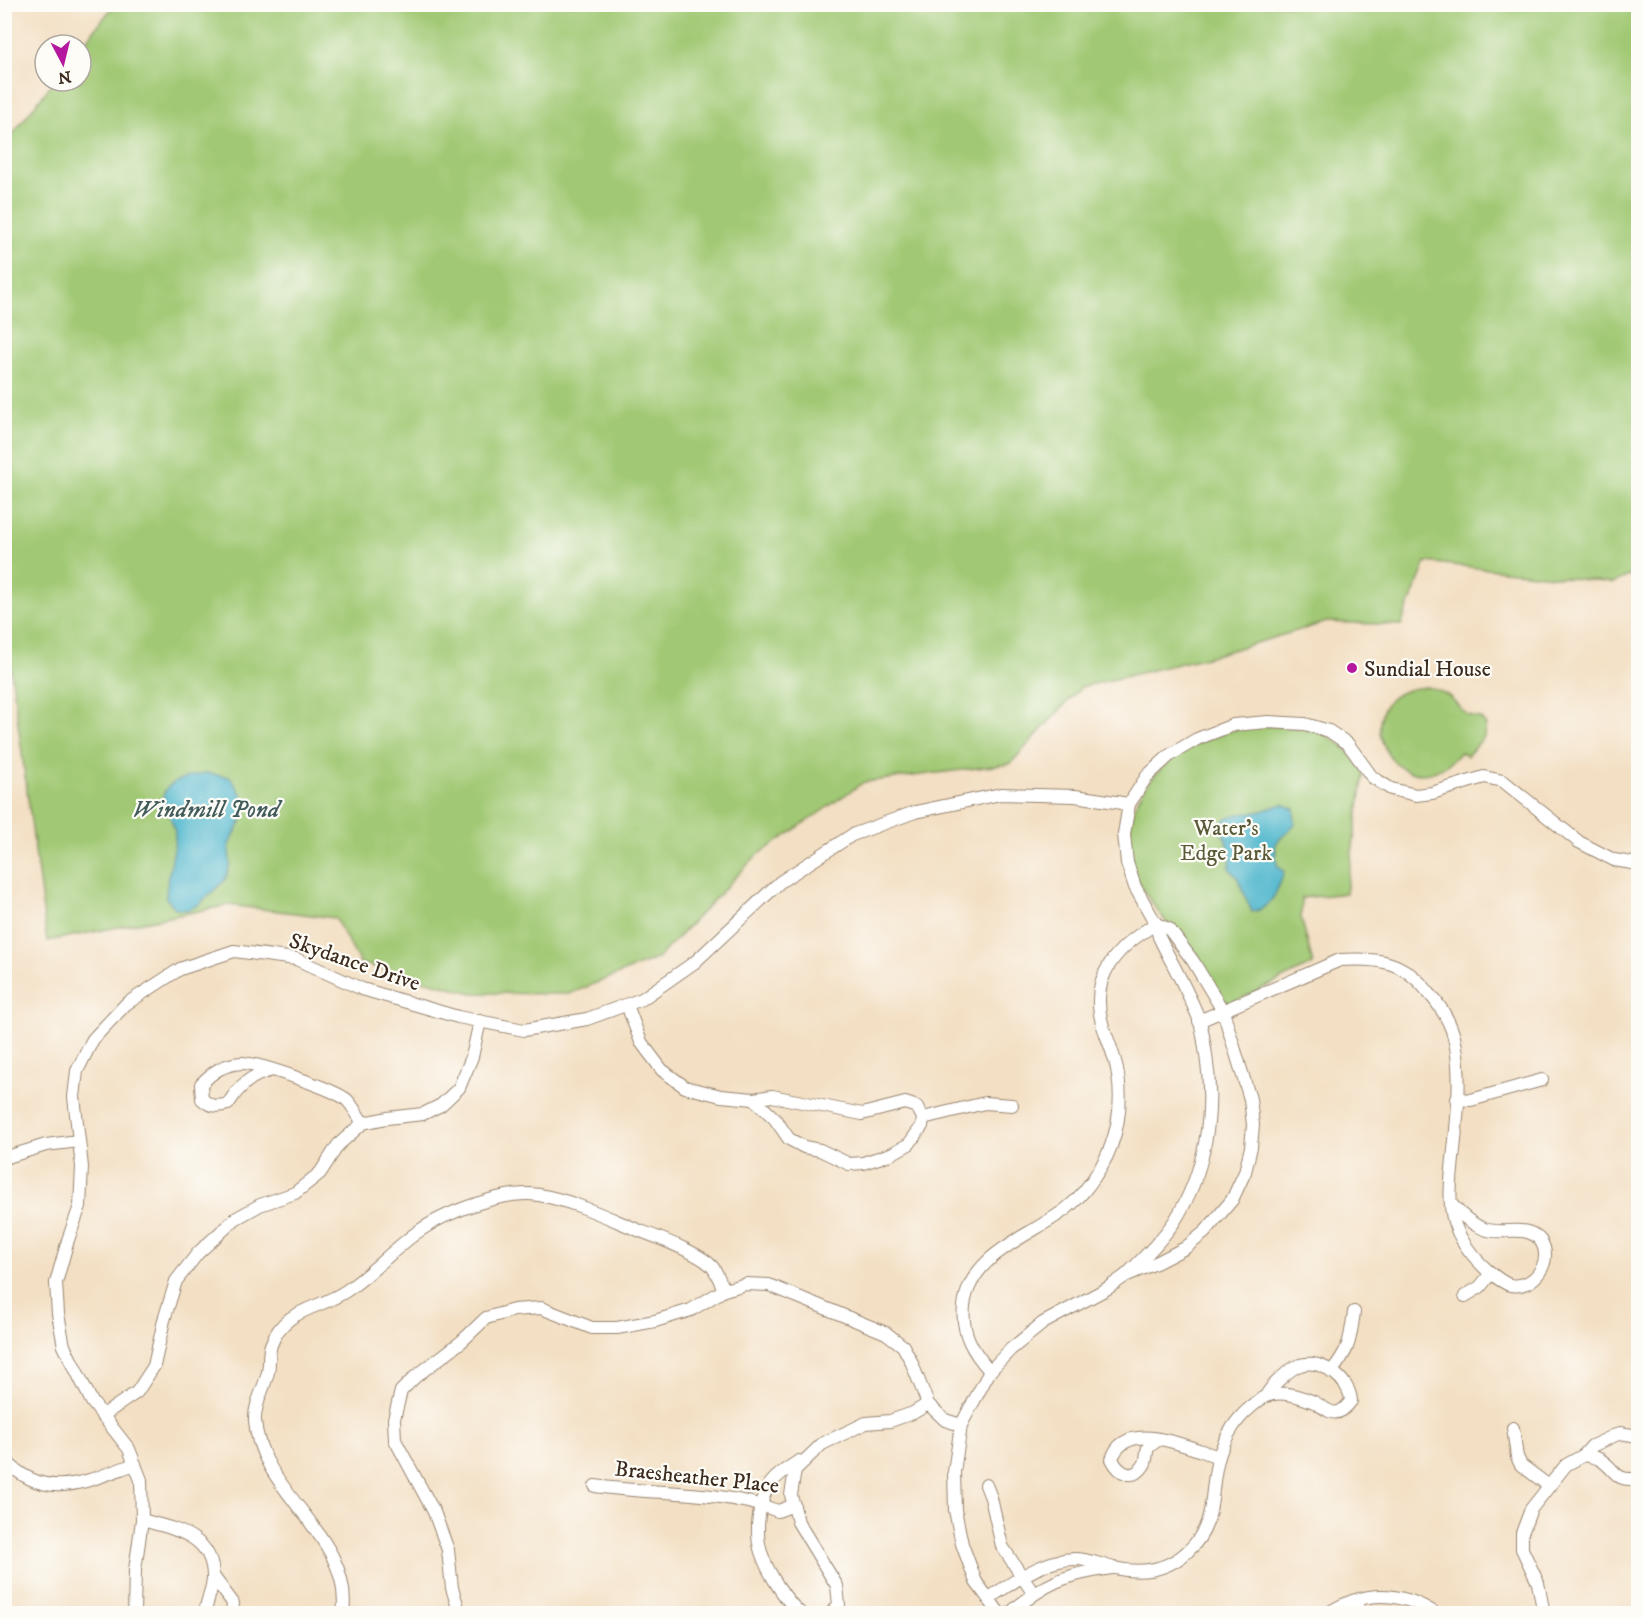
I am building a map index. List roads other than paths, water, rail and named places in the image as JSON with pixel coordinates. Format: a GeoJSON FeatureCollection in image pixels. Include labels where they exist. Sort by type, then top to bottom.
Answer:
{"type":"FeatureCollection","features":[{"type":"Feature","properties":{"kind":"street"},"geometry":{"type":"LineString","coordinates":[[1000,1614],[976,1582],[962,1544],[955,1510],[954,1472],[961,1425],[990,1371],[1011,1349],[1043,1323],[1108,1288],[1125,1276],[1157,1244],[1174,1221],[1199,1167],[1206,1141],[1210,1077],[1199,1021],[1159,937],[1156,924],[1135,887],[1127,863],[1124,834],[1130,804],[1147,776],[1170,755],[1197,739],[1233,725],[1268,722],[1305,724],[1329,731],[1348,744],[1372,777],[1391,789],[1416,795],[1432,793],[1484,777],[1503,780],[1579,842],[1614,860],[1638,864]]}},
{"type":"Feature","properties":{"kind":"street","name":"Skydance Drive"},"geometry":{"type":"LineString","coordinates":[[134,1614],[135,1570],[142,1520],[141,1480],[129,1449],[92,1402],[64,1346],[58,1314],[56,1283],[80,1206],[82,1167],[74,1096],[77,1071],[93,1039],[126,1004],[180,969],[234,951],[296,959],[362,989],[480,1021],[524,1030],[587,1019],[642,999],[695,962],[780,882],[852,835],[915,812],[1001,794],[1075,796],[1130,804]]}},
{"type":"Feature","properties":{"kind":"street"},"geometry":{"type":"LineString","coordinates":[[1125,1276],[1185,1248],[1205,1232],[1232,1200],[1245,1172],[1252,1136],[1250,1099],[1223,1011],[1193,961],[1169,929],[1156,924]]}},
{"type":"Feature","properties":{"kind":"street"},"geometry":{"type":"LineString","coordinates":[[990,1371],[967,1340],[963,1316],[965,1299],[971,1282],[979,1269],[998,1253],[1065,1209],[1081,1194],[1104,1161],[1111,1147],[1119,1116],[1120,1099],[1118,1073],[1099,1008],[1100,988],[1108,966],[1116,953],[1128,942],[1156,924]]}},
{"type":"Feature","properties":{"kind":"street"},"geometry":{"type":"LineString","coordinates":[[1199,1021],[1340,960],[1365,958],[1386,961],[1418,980],[1437,1002],[1450,1024],[1456,1048],[1457,1099],[1450,1192],[1454,1222],[1464,1244],[1491,1273],[1510,1285],[1525,1284],[1535,1278],[1543,1268],[1545,1256],[1541,1241],[1530,1232],[1518,1230],[1499,1232],[1484,1229],[1465,1218],[1452,1204]]}},
{"type":"Feature","properties":{"kind":"street"},"geometry":{"type":"LineString","coordinates":[[627,1005],[641,1042],[662,1070],[685,1087],[721,1096],[754,1099],[772,1096],[862,1114],[905,1103],[917,1107],[923,1118],[922,1126],[909,1144],[891,1154],[863,1163],[849,1164],[789,1139],[775,1119],[754,1099]]}},
{"type":"Feature","properties":{"kind":"street"},"geometry":{"type":"LineString","coordinates":[[102,1416],[137,1392],[154,1366],[164,1320],[176,1281],[198,1253],[236,1219],[260,1205],[295,1193],[320,1173],[338,1145],[363,1123],[423,1114],[441,1105],[459,1088],[472,1056],[480,1021]]}},
{"type":"Feature","properties":{"kind":"street"},"geometry":{"type":"LineString","coordinates":[[273,1070],[257,1074],[244,1083],[228,1104],[218,1107],[208,1105],[202,1099],[201,1084],[217,1068],[243,1062],[273,1070],[338,1094],[347,1100],[363,1123]]}},
{"type":"Feature","properties":{"kind":"street"},"geometry":{"type":"LineString","coordinates":[[1457,1099],[1471,1100],[1542,1080]]}},
{"type":"Feature","properties":{"kind":"street"},"geometry":{"type":"LineString","coordinates":[[923,1118],[985,1103],[1012,1106]]}},
{"type":"Feature","properties":{"kind":"street"},"geometry":{"type":"LineString","coordinates":[[4,1158],[46,1145],[79,1141]]}},
{"type":"Feature","properties":{"kind":"street"},"geometry":{"type":"LineString","coordinates":[[344,1614],[341,1576],[328,1548],[272,1470],[261,1450],[255,1418],[268,1371],[270,1348],[276,1332],[285,1322],[309,1308],[343,1294],[421,1229],[459,1209],[499,1197],[538,1194],[579,1206],[674,1244],[713,1267],[724,1290]]}},
{"type":"Feature","properties":{"kind":"street"},"geometry":{"type":"LineString","coordinates":[[1465,1296],[1480,1287],[1491,1273]]}},
{"type":"Feature","properties":{"kind":"street"},"geometry":{"type":"LineString","coordinates":[[460,1614],[452,1588],[448,1550],[434,1512],[395,1440],[394,1419],[401,1391],[461,1342],[486,1318],[514,1310],[541,1308],[592,1328],[617,1328],[655,1321],[691,1310],[724,1290],[746,1284],[769,1285],[886,1333],[903,1346],[928,1404],[945,1420],[961,1425]]}},
{"type":"Feature","properties":{"kind":"street"},"geometry":{"type":"LineString","coordinates":[[1331,1372],[1345,1355],[1350,1341],[1354,1312]]}},
{"type":"Feature","properties":{"kind":"street"},"geometry":{"type":"LineString","coordinates":[[989,1598],[1035,1570],[1055,1562],[1074,1559],[1094,1561],[1113,1568],[1134,1571],[1156,1570],[1172,1563],[1187,1552],[1207,1526],[1213,1502],[1219,1456],[1229,1434],[1242,1414],[1266,1396],[1270,1387],[1300,1365],[1317,1365],[1341,1380],[1351,1393],[1351,1401],[1345,1410],[1335,1413],[1327,1412],[1301,1397],[1287,1394],[1266,1396]]}},
{"type":"Feature","properties":{"kind":"street"},"geometry":{"type":"LineString","coordinates":[[830,1614],[839,1605],[837,1586],[798,1522],[791,1495],[795,1470],[822,1444],[866,1423],[890,1421],[913,1413],[928,1404]]}},
{"type":"Feature","properties":{"kind":"street"},"geometry":{"type":"LineString","coordinates":[[1513,1428],[1517,1457],[1521,1465],[1549,1486]]}},
{"type":"Feature","properties":{"kind":"street"},"geometry":{"type":"LineString","coordinates":[[1544,1614],[1538,1583],[1522,1548],[1524,1522],[1531,1509],[1566,1465],[1584,1455],[1598,1443],[1620,1433],[1638,1436]]}},
{"type":"Feature","properties":{"kind":"street"},"geometry":{"type":"LineString","coordinates":[[1160,1439],[1219,1456]]}},
{"type":"Feature","properties":{"kind":"street"},"geometry":{"type":"LineString","coordinates":[[801,1614],[785,1596],[761,1551],[759,1529],[762,1505],[769,1485],[782,1472],[813,1453]]}},
{"type":"Feature","properties":{"kind":"street"},"geometry":{"type":"LineString","coordinates":[[1584,1455],[1600,1459],[1620,1478],[1631,1480],[1638,1478]]}},
{"type":"Feature","properties":{"kind":"street"},"geometry":{"type":"LineString","coordinates":[[4,1459],[17,1473],[56,1487],[75,1484],[135,1464]]}},
{"type":"Feature","properties":{"kind":"street"},"geometry":{"type":"LineString","coordinates":[[986,1485],[1002,1546],[1033,1593]]}},
{"type":"Feature","properties":{"kind":"street","name":"Braesheather Place"},"geometry":{"type":"LineString","coordinates":[[595,1486],[627,1491],[705,1494],[762,1505],[778,1511],[794,1504]]}},
{"type":"Feature","properties":{"kind":"street"},"geometry":{"type":"LineString","coordinates":[[142,1520],[189,1534],[203,1545],[210,1558],[213,1576],[205,1614]]}},
{"type":"Feature","properties":{"kind":"street"},"geometry":{"type":"LineString","coordinates":[[1009,1614],[1033,1593],[1082,1572],[1113,1568]]}},
{"type":"Feature","properties":{"kind":"street"},"geometry":{"type":"LineString","coordinates":[[213,1576],[233,1603],[232,1614]]}},
{"type":"Feature","properties":{"kind":"street"},"geometry":{"type":"LineString","coordinates":[[1327,1614],[1338,1606],[1388,1594],[1411,1600],[1436,1614]]}},
{"type":"Feature","properties":{"kind":"street"},"geometry":{"type":"LineString","coordinates":[[1353,1614],[1360,1599]]}},
{"type":"Feature","properties":{"kind":"water","name":"Windmill Pond"},"geometry":{"type":"Polygon","coordinates":[[[205,773],[230,777],[244,798],[242,820],[229,845],[230,865],[225,880],[198,905],[187,910],[176,909],[166,898],[175,838],[164,794],[173,783],[205,773]]]}},
{"type":"Feature","properties":{"kind":"water"},"geometry":{"type":"Polygon","coordinates":[[[1283,804],[1294,809],[1295,824],[1275,844],[1277,865],[1284,872],[1277,892],[1265,907],[1252,912],[1237,877],[1229,868],[1231,858],[1222,828],[1226,818],[1258,812],[1283,804]]]}},
{"type":"Feature","properties":{"kind":"place","name":"Sundial House"},"geometry":{"type":"Point","coordinates":[1352,668]}},
{"type":"Feature","properties":{"kind":"park label","name":"Water's Edge Park"},"geometry":{"type":"Point","coordinates":[1226,840]}}]}
